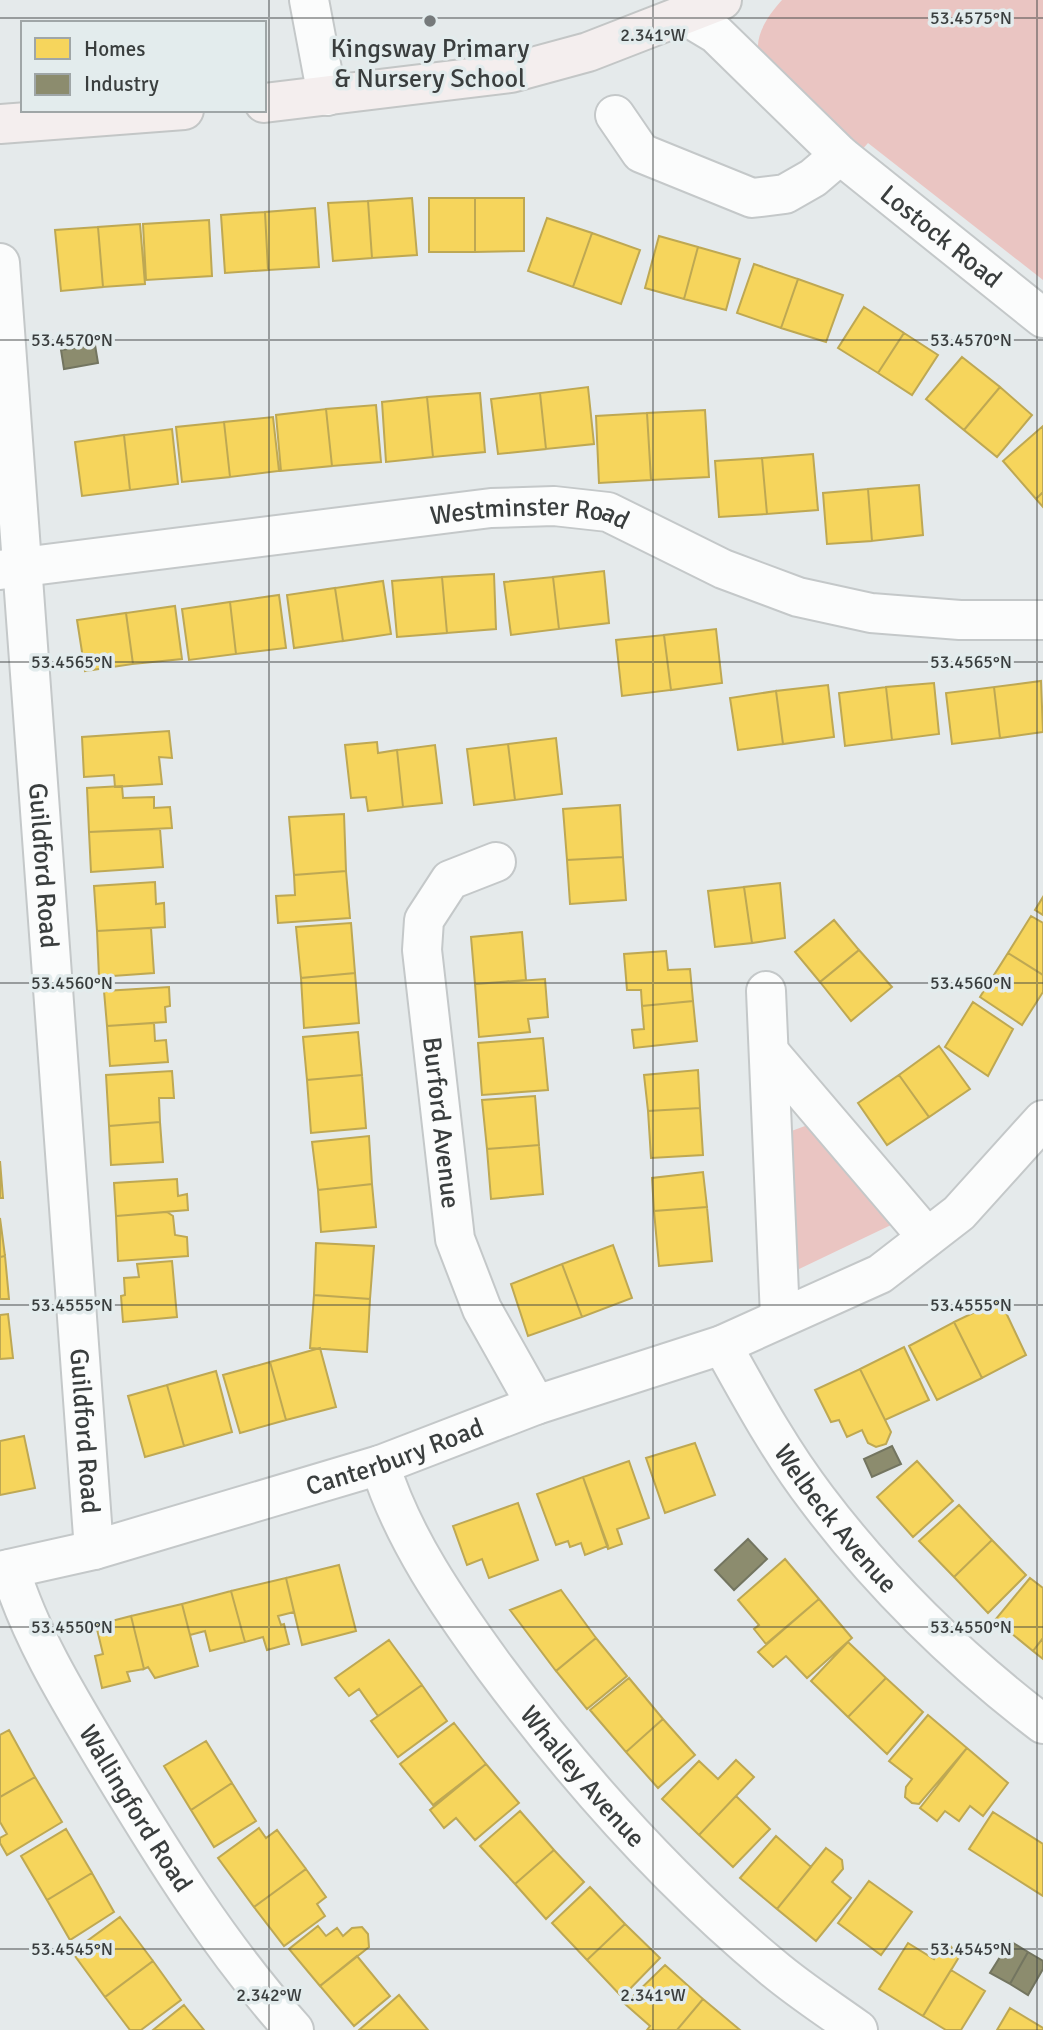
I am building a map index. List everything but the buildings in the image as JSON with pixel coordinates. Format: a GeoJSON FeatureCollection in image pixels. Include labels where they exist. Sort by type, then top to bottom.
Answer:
{"type":"FeatureCollection","features":[{"type":"Feature","properties":{"kind":"main road"},"geometry":{"type":"LineString","coordinates":[[266,103],[511,73],[588,52],[722,0]]}},
{"type":"Feature","properties":{"kind":"main road"},"geometry":{"type":"LineString","coordinates":[[0,124],[158,112]]}},
{"type":"Feature","properties":{"kind":"street"},"geometry":{"type":"LineString","coordinates":[[309,0],[327,96]]}},
{"type":"Feature","properties":{"kind":"street","name":"Lostock Road"},"geometry":{"type":"LineString","coordinates":[[686,16],[716,34],[840,155],[1043,318]]}},
{"type":"Feature","properties":{"kind":"street"},"geometry":{"type":"LineString","coordinates":[[615,115],[641,153],[751,198],[785,194],[813,178],[840,155]]}},
{"type":"Feature","properties":{"kind":"street","name":"Guildford Road"},"geometry":{"type":"LineString","coordinates":[[0,263],[11,569],[94,1550]]}},
{"type":"Feature","properties":{"kind":"street","name":"Westminster Road"},"geometry":{"type":"LineString","coordinates":[[11,569],[491,508],[554,506],[608,512],[723,569],[798,597],[871,613],[960,620],[1043,620]]}},
{"type":"Feature","properties":{"kind":"street","name":"Burford Avenue"},"geometry":{"type":"LineString","coordinates":[[496,862],[450,880],[424,920],[422,950],[455,1239],[482,1309],[536,1405]]}},
{"type":"Feature","properties":{"kind":"street"},"geometry":{"type":"LineString","coordinates":[[766,991],[771,1054],[780,1317]]}},
{"type":"Feature","properties":{"kind":"street"},"geometry":{"type":"LineString","coordinates":[[771,1054],[927,1237]]}},
{"type":"Feature","properties":{"kind":"street","name":"Canterbury Road"},"geometry":{"type":"LineString","coordinates":[[5,1570],[94,1550],[380,1465],[536,1405],[722,1345],[880,1274],[958,1213],[1038,1138]]}},
{"type":"Feature","properties":{"kind":"street","name":"Welbeck Avenue"},"geometry":{"type":"LineString","coordinates":[[722,1345],[765,1422],[815,1497],[871,1568],[936,1634],[1043,1724]]}},
{"type":"Feature","properties":{"kind":"street","name":"Whalley Avenue"},"geometry":{"type":"LineString","coordinates":[[380,1465],[390,1498],[417,1552],[467,1630],[547,1737],[615,1816],[701,1905],[773,1969],[858,2030]]}},
{"type":"Feature","properties":{"kind":"street","name":"Wallingford Road"},"geometry":{"type":"LineString","coordinates":[[5,1570],[79,1717],[157,1846],[222,1942],[295,2030]]}},
{"type":"Feature","properties":{"kind":"shaded area"},"geometry":{"type":"Polygon","coordinates":[[[782,0],[1043,0],[1043,280],[868,143],[851,162],[796,108],[770,76],[758,48],[762,29],[782,0]]]}},
{"type":"Feature","properties":{"kind":"shaded area"},"geometry":{"type":"Polygon","coordinates":[[[805,1126],[814,1129],[891,1225],[797,1270],[786,1133],[805,1126]]]}},
{"type":"Feature","properties":{"kind":"place","name":"Kingsway Primary & Nursery School"},"geometry":{"type":"Point","coordinates":[430,21]}}]}
